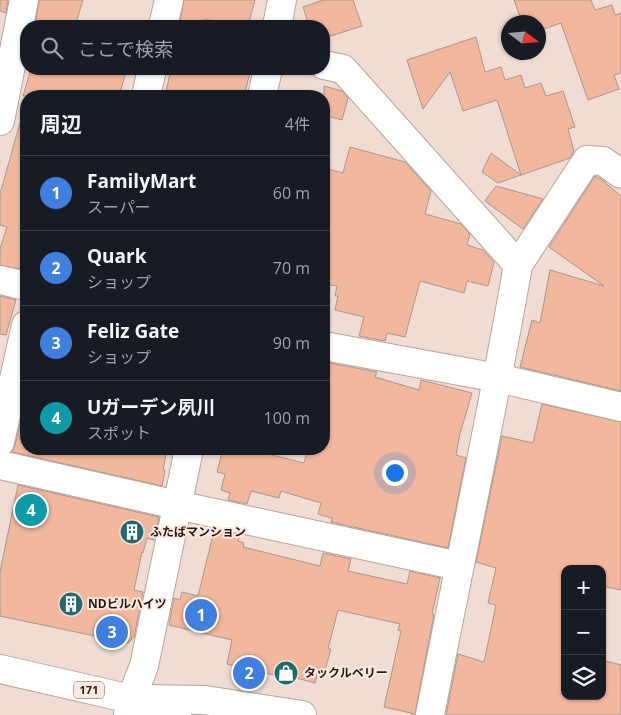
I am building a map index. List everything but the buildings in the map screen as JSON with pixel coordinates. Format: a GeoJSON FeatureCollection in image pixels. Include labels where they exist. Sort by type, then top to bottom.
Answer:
{"type":"FeatureCollection","features":[{"type":"Feature","properties":{"kind":"main road"},"geometry":{"type":"LineString","coordinates":[[20,20],[24,0]]}},
{"type":"Feature","properties":{"kind":"main road"},"geometry":{"type":"LineString","coordinates":[[164,20],[169,0]]}},
{"type":"Feature","properties":{"kind":"main road"},"geometry":{"type":"LineString","coordinates":[[278,20],[282,0]]}},
{"type":"Feature","properties":{"kind":"main road"},"geometry":{"type":"LineString","coordinates":[[0,121],[20,20]]}},
{"type":"Feature","properties":{"kind":"main road"},"geometry":{"type":"LineString","coordinates":[[330,66],[343,69],[518,265]]}},
{"type":"Feature","properties":{"kind":"main road"},"geometry":{"type":"LineString","coordinates":[[147,90],[151,75]]}},
{"type":"Feature","properties":{"kind":"main road"},"geometry":{"type":"LineString","coordinates":[[263,90],[267,75]]}},
{"type":"Feature","properties":{"kind":"main road"},"geometry":{"type":"LineString","coordinates":[[430,715],[498,378],[518,265],[587,160],[603,160],[621,174]]}},
{"type":"Feature","properties":{"kind":"main road"},"geometry":{"type":"LineString","coordinates":[[0,280],[20,285]]}},
{"type":"Feature","properties":{"kind":"main road"},"geometry":{"type":"LineString","coordinates":[[330,347],[498,378],[621,407]]}},
{"type":"Feature","properties":{"kind":"main road"},"geometry":{"type":"LineString","coordinates":[[0,442],[20,352]]}},
{"type":"Feature","properties":{"kind":"main road"},"geometry":{"type":"LineString","coordinates":[[188,455],[144,666],[129,707],[205,700],[302,715]]}},
{"type":"Feature","properties":{"kind":"main road"},"geometry":{"type":"LineString","coordinates":[[0,465],[459,566]]}},
{"type":"Feature","properties":{"kind":"main road","name":"171"},"geometry":{"type":"LineString","coordinates":[[0,669],[129,707],[177,715]]}},
{"type":"Feature","properties":{"kind":"place","name":"Uガーデン夙川"},"geometry":{"type":"Point","coordinates":[31,510]}},
{"type":"Feature","properties":{"kind":"place","name":"ふたばマンション"},"geometry":{"type":"Point","coordinates":[132,532]}},
{"type":"Feature","properties":{"kind":"place","name":"NDビルハイツ"},"geometry":{"type":"Point","coordinates":[71,604]}},
{"type":"Feature","properties":{"kind":"place","name":"FamilyMart"},"geometry":{"type":"Point","coordinates":[201,615]}},
{"type":"Feature","properties":{"kind":"place","name":"Feliz Gate"},"geometry":{"type":"Point","coordinates":[112,632]}},
{"type":"Feature","properties":{"kind":"place","name":"Quark"},"geometry":{"type":"Point","coordinates":[249,673]}},
{"type":"Feature","properties":{"kind":"place","name":"タックルベリー"},"geometry":{"type":"Point","coordinates":[286,673]}}]}
